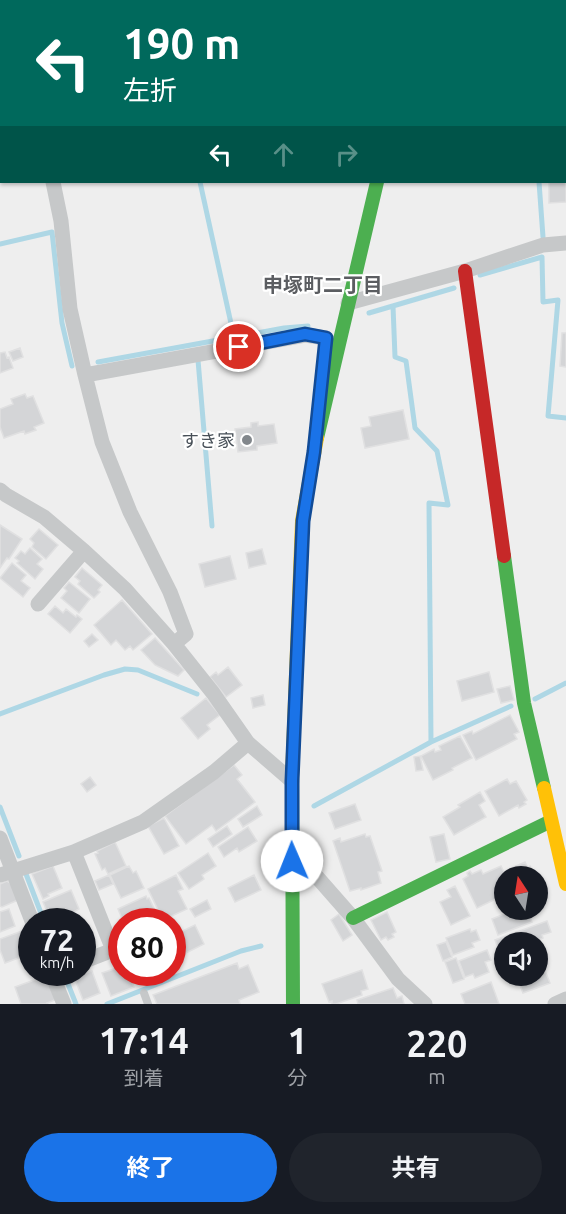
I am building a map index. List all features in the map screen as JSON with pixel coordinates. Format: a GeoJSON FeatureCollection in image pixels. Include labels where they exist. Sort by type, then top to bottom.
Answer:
{"type":"FeatureCollection","features":[{"type":"Feature","properties":{"kind":"main road"},"geometry":{"type":"LineString","coordinates":[[314,452],[377,183]]}},
{"type":"Feature","properties":{"kind":"main road"},"geometry":{"type":"LineString","coordinates":[[465,271],[524,703],[566,884]]}},
{"type":"Feature","properties":{"kind":"main road"},"geometry":{"type":"LineString","coordinates":[[293,1004],[292,781],[303,521],[314,452],[325,342]]}},
{"type":"Feature","properties":{"kind":"main road"},"geometry":{"type":"LineString","coordinates":[[353,918],[551,822]]}},
{"type":"Feature","properties":{"kind":"street"},"geometry":{"type":"LineString","coordinates":[[53,183],[61,220],[70,309],[102,442],[130,512],[170,592],[186,634],[174,644]]}},
{"type":"Feature","properties":{"kind":"street"},"geometry":{"type":"LineString","coordinates":[[348,303],[465,271],[543,245],[566,243]]}},
{"type":"Feature","properties":{"kind":"street"},"geometry":{"type":"LineString","coordinates":[[85,375],[305,334],[325,342]]}},
{"type":"Feature","properties":{"kind":"street"},"geometry":{"type":"LineString","coordinates":[[0,490],[44,517],[125,589],[174,644],[213,693],[248,743],[292,781]]}},
{"type":"Feature","properties":{"kind":"street"},"geometry":{"type":"LineString","coordinates":[[38,604],[84,551]]}},
{"type":"Feature","properties":{"kind":"street"},"geometry":{"type":"LineString","coordinates":[[6,873],[74,852],[143,822],[214,772],[248,743]]}},
{"type":"Feature","properties":{"kind":"street"},"geometry":{"type":"LineString","coordinates":[[551,822],[566,816]]}},
{"type":"Feature","properties":{"kind":"street"},"geometry":{"type":"LineString","coordinates":[[0,838],[6,873],[25,908]]}},
{"type":"Feature","properties":{"kind":"street"},"geometry":{"type":"LineString","coordinates":[[74,852],[113,950],[96,957]]}},
{"type":"Feature","properties":{"kind":"street"},"geometry":{"type":"LineString","coordinates":[[292,861],[317,877],[353,918],[398,979],[425,1004]]}},
{"type":"Feature","properties":{"kind":"street"},"geometry":{"type":"LineString","coordinates":[[58,986],[64,1004]]}},
{"type":"Feature","properties":{"kind":"street"},"geometry":{"type":"LineString","coordinates":[[555,1004],[566,999]]}},
{"type":"Feature","properties":{"kind":"lane"},"geometry":{"type":"LineString","coordinates":[[144,993],[148,1004]]}},
{"type":"Feature","properties":{"kind":"building"},"geometry":{"type":"Polygon","coordinates":[[[549,183],[566,183],[566,202],[549,203],[549,183]]]}},
{"type":"Feature","properties":{"kind":"building"},"geometry":{"type":"Polygon","coordinates":[[[562,333],[566,333],[566,367],[560,366],[562,333]]]}},
{"type":"Feature","properties":{"kind":"building"},"geometry":{"type":"Polygon","coordinates":[[[20,348],[23,357],[13,361],[9,352],[20,348]]]}},
{"type":"Feature","properties":{"kind":"building"},"geometry":{"type":"Polygon","coordinates":[[[5,352],[13,368],[0,373],[0,353],[5,352]]]}},
{"type":"Feature","properties":{"kind":"building"},"geometry":{"type":"Polygon","coordinates":[[[25,394],[27,398],[33,396],[44,423],[34,427],[36,430],[25,434],[24,431],[4,438],[0,427],[0,409],[13,404],[11,399],[25,394]]]}},
{"type":"Feature","properties":{"kind":"building"},"geometry":{"type":"Polygon","coordinates":[[[403,410],[409,439],[365,448],[361,428],[371,426],[369,417],[403,410]]]}},
{"type":"Feature","properties":{"kind":"building"},"geometry":{"type":"Polygon","coordinates":[[[258,422],[258,426],[274,424],[277,443],[257,446],[257,450],[238,452],[235,429],[251,427],[251,423],[258,422]]]}},
{"type":"Feature","properties":{"kind":"building"},"geometry":{"type":"Polygon","coordinates":[[[0,525],[22,539],[0,568],[0,525]]]}},
{"type":"Feature","properties":{"kind":"building"},"geometry":{"type":"Polygon","coordinates":[[[39,529],[58,545],[46,559],[32,547],[34,543],[30,539],[39,529]]]}},
{"type":"Feature","properties":{"kind":"building"},"geometry":{"type":"Polygon","coordinates":[[[30,548],[42,559],[37,564],[43,569],[35,579],[17,563],[19,561],[15,558],[21,551],[25,554],[30,548]]]}},
{"type":"Feature","properties":{"kind":"building"},"geometry":{"type":"Polygon","coordinates":[[[262,549],[266,564],[249,568],[246,553],[262,549]]]}},
{"type":"Feature","properties":{"kind":"building"},"geometry":{"type":"Polygon","coordinates":[[[230,556],[236,579],[205,587],[199,564],[230,556]]]}},
{"type":"Feature","properties":{"kind":"building"},"geometry":{"type":"Polygon","coordinates":[[[12,563],[26,575],[21,581],[30,588],[23,597],[0,578],[12,563]]]}},
{"type":"Feature","properties":{"kind":"building"},"geometry":{"type":"Polygon","coordinates":[[[82,568],[102,585],[98,590],[100,592],[94,598],[78,584],[80,581],[75,577],[82,568]]]}},
{"type":"Feature","properties":{"kind":"building"},"geometry":{"type":"Polygon","coordinates":[[[69,582],[90,599],[79,613],[61,598],[67,591],[64,588],[69,582]]]}},
{"type":"Feature","properties":{"kind":"building"},"geometry":{"type":"Polygon","coordinates":[[[122,600],[152,634],[133,650],[130,646],[125,650],[116,640],[111,645],[94,625],[122,600]]]}},
{"type":"Feature","properties":{"kind":"building"},"geometry":{"type":"Polygon","coordinates":[[[55,606],[63,613],[66,609],[82,619],[70,633],[48,614],[55,606]]]}},
{"type":"Feature","properties":{"kind":"building"},"geometry":{"type":"Polygon","coordinates":[[[92,634],[98,640],[89,647],[84,641],[92,634]]]}},
{"type":"Feature","properties":{"kind":"building"},"geometry":{"type":"Polygon","coordinates":[[[155,638],[184,670],[178,676],[155,665],[141,650],[155,638]]]}},
{"type":"Feature","properties":{"kind":"building"},"geometry":{"type":"Polygon","coordinates":[[[228,667],[242,685],[226,697],[210,677],[216,672],[218,675],[228,667]]]}},
{"type":"Feature","properties":{"kind":"building"},"geometry":{"type":"Polygon","coordinates":[[[489,672],[494,692],[462,701],[457,681],[489,672]]]}},
{"type":"Feature","properties":{"kind":"building"},"geometry":{"type":"Polygon","coordinates":[[[510,686],[514,700],[501,703],[497,689],[510,686]]]}},
{"type":"Feature","properties":{"kind":"building"},"geometry":{"type":"Polygon","coordinates":[[[263,695],[265,705],[253,708],[251,698],[263,695]]]}},
{"type":"Feature","properties":{"kind":"building"},"geometry":{"type":"Polygon","coordinates":[[[206,698],[220,715],[207,725],[210,729],[198,739],[181,718],[206,698]]]}},
{"type":"Feature","properties":{"kind":"building"},"geometry":{"type":"Polygon","coordinates":[[[510,715],[519,732],[514,734],[517,739],[476,760],[463,735],[472,731],[473,734],[510,715]]]}},
{"type":"Feature","properties":{"kind":"building"},"geometry":{"type":"Polygon","coordinates":[[[460,736],[472,758],[433,780],[421,756],[434,749],[435,752],[441,750],[439,746],[460,736]]]}},
{"type":"Feature","properties":{"kind":"building"},"geometry":{"type":"Polygon","coordinates":[[[420,756],[423,770],[416,771],[414,757],[420,756]]]}},
{"type":"Feature","properties":{"kind":"building"},"geometry":{"type":"Polygon","coordinates":[[[234,765],[242,775],[237,779],[255,802],[216,831],[212,825],[186,844],[165,816],[234,765]]]}},
{"type":"Feature","properties":{"kind":"building"},"geometry":{"type":"Polygon","coordinates":[[[90,777],[96,785],[87,792],[81,784],[90,777]]]}},
{"type":"Feature","properties":{"kind":"building"},"geometry":{"type":"Polygon","coordinates":[[[507,779],[510,784],[516,781],[527,800],[524,802],[526,804],[519,808],[518,805],[499,816],[485,791],[507,779]]]}},
{"type":"Feature","properties":{"kind":"building"},"geometry":{"type":"Polygon","coordinates":[[[480,792],[485,801],[479,805],[486,817],[454,835],[443,817],[480,792]]]}},
{"type":"Feature","properties":{"kind":"building"},"geometry":{"type":"Polygon","coordinates":[[[355,804],[361,820],[335,829],[329,813],[355,804]]]}},
{"type":"Feature","properties":{"kind":"building"},"geometry":{"type":"Polygon","coordinates":[[[257,806],[262,815],[243,827],[238,819],[257,806]]]}},
{"type":"Feature","properties":{"kind":"building"},"geometry":{"type":"Polygon","coordinates":[[[164,818],[179,846],[164,854],[148,826],[164,818]]]}},
{"type":"Feature","properties":{"kind":"building"},"geometry":{"type":"Polygon","coordinates":[[[227,826],[232,834],[213,847],[208,839],[227,826]]]}},
{"type":"Feature","properties":{"kind":"building"},"geometry":{"type":"Polygon","coordinates":[[[248,827],[257,841],[239,852],[237,848],[224,857],[218,847],[248,827]]]}},
{"type":"Feature","properties":{"kind":"building"},"geometry":{"type":"Polygon","coordinates":[[[365,834],[366,837],[370,836],[382,871],[378,872],[381,883],[350,891],[333,841],[340,838],[341,842],[365,834]]]}},
{"type":"Feature","properties":{"kind":"building"},"geometry":{"type":"Polygon","coordinates":[[[444,834],[450,859],[436,862],[430,837],[444,834]]]}},
{"type":"Feature","properties":{"kind":"building"},"geometry":{"type":"Polygon","coordinates":[[[115,842],[126,866],[108,874],[105,868],[102,870],[95,854],[115,842]]]}},
{"type":"Feature","properties":{"kind":"building"},"geometry":{"type":"Polygon","coordinates":[[[208,853],[216,866],[202,875],[204,879],[189,889],[178,873],[208,853]]]}},
{"type":"Feature","properties":{"kind":"building"},"geometry":{"type":"Polygon","coordinates":[[[53,866],[62,888],[48,894],[49,896],[43,899],[32,874],[53,866]]]}},
{"type":"Feature","properties":{"kind":"building"},"geometry":{"type":"Polygon","coordinates":[[[129,866],[133,873],[136,871],[144,888],[121,898],[110,875],[129,866]]]}},
{"type":"Feature","properties":{"kind":"building"},"geometry":{"type":"Polygon","coordinates":[[[494,869],[494,900],[477,908],[463,879],[470,871],[472,874],[481,870],[483,874],[494,869]]]}},
{"type":"Feature","properties":{"kind":"building"},"geometry":{"type":"Polygon","coordinates":[[[109,875],[113,884],[99,890],[95,881],[109,875]]]}},
{"type":"Feature","properties":{"kind":"building"},"geometry":{"type":"Polygon","coordinates":[[[176,875],[183,889],[178,891],[187,909],[157,908],[148,889],[176,875]]]}},
{"type":"Feature","properties":{"kind":"building"},"geometry":{"type":"Polygon","coordinates":[[[254,875],[261,890],[235,902],[228,888],[254,875]]]}},
{"type":"Feature","properties":{"kind":"building"},"geometry":{"type":"Polygon","coordinates":[[[7,881],[12,884],[18,900],[2,907],[0,906],[0,884],[7,881]]]}},
{"type":"Feature","properties":{"kind":"building"},"geometry":{"type":"Polygon","coordinates":[[[455,886],[470,916],[451,925],[440,902],[451,897],[447,890],[455,886]]]}},
{"type":"Feature","properties":{"kind":"building"},"geometry":{"type":"Polygon","coordinates":[[[71,890],[79,908],[46,908],[43,902],[71,890]]]}},
{"type":"Feature","properties":{"kind":"building"},"geometry":{"type":"Polygon","coordinates":[[[146,896],[154,908],[120,908],[146,896]]]}},
{"type":"Feature","properties":{"kind":"building"},"geometry":{"type":"Polygon","coordinates":[[[207,900],[211,909],[195,917],[190,909],[207,900]]]}},
{"type":"Feature","properties":{"kind":"building"},"geometry":{"type":"Polygon","coordinates":[[[9,909],[15,926],[0,932],[0,912],[9,909]]]}},
{"type":"Feature","properties":{"kind":"building"},"geometry":{"type":"Polygon","coordinates":[[[387,912],[396,932],[392,934],[394,937],[381,940],[371,920],[387,912]]]}},
{"type":"Feature","properties":{"kind":"building"},"geometry":{"type":"Polygon","coordinates":[[[339,914],[352,935],[343,941],[331,920],[339,914]]]}},
{"type":"Feature","properties":{"kind":"building"},"geometry":{"type":"Polygon","coordinates":[[[492,919],[531,920],[532,922],[506,932],[497,932],[492,919]]]}},
{"type":"Feature","properties":{"kind":"building"},"geometry":{"type":"Polygon","coordinates":[[[547,921],[551,932],[548,933],[517,932],[547,921]]]}},
{"type":"Feature","properties":{"kind":"building"},"geometry":{"type":"Polygon","coordinates":[[[195,925],[204,944],[186,953],[186,929],[195,925]]]}},
{"type":"Feature","properties":{"kind":"building"},"geometry":{"type":"Polygon","coordinates":[[[470,929],[471,932],[476,930],[480,940],[472,943],[474,947],[453,955],[446,938],[470,929]]]}},
{"type":"Feature","properties":{"kind":"building"},"geometry":{"type":"Polygon","coordinates":[[[18,932],[18,958],[5,963],[0,950],[0,939],[18,932]]]}},
{"type":"Feature","properties":{"kind":"building"},"geometry":{"type":"Polygon","coordinates":[[[446,942],[452,957],[443,961],[437,945],[446,942]]]}},
{"type":"Feature","properties":{"kind":"building"},"geometry":{"type":"Polygon","coordinates":[[[487,950],[491,960],[485,962],[489,972],[475,978],[473,974],[465,977],[459,961],[487,950]]]}},
{"type":"Feature","properties":{"kind":"building"},"geometry":{"type":"Polygon","coordinates":[[[456,958],[464,979],[453,983],[445,962],[456,958]]]}},
{"type":"Feature","properties":{"kind":"building"},"geometry":{"type":"Polygon","coordinates":[[[237,963],[239,969],[248,965],[259,992],[239,1000],[240,1004],[157,1004],[153,995],[177,986],[186,986],[186,982],[237,963]]]}},
{"type":"Feature","properties":{"kind":"building"},"geometry":{"type":"Polygon","coordinates":[[[362,970],[368,989],[361,991],[362,995],[336,1004],[329,1002],[322,984],[362,970]]]}},
{"type":"Feature","properties":{"kind":"building"},"geometry":{"type":"Polygon","coordinates":[[[108,971],[108,986],[134,987],[111,996],[102,973],[108,971]]]}},
{"type":"Feature","properties":{"kind":"building"},"geometry":{"type":"Polygon","coordinates":[[[96,982],[100,993],[83,1000],[78,986],[96,986],[96,982]]]}},
{"type":"Feature","properties":{"kind":"building"},"geometry":{"type":"Polygon","coordinates":[[[491,982],[499,1004],[465,1004],[461,994],[491,982]]]}},
{"type":"Feature","properties":{"kind":"building"},"geometry":{"type":"Polygon","coordinates":[[[52,986],[57,999],[48,1004],[21,1004],[15,987],[52,986]]]}},
{"type":"Feature","properties":{"kind":"building"},"geometry":{"type":"Polygon","coordinates":[[[520,986],[542,986],[523,993],[520,986]]]}},
{"type":"Feature","properties":{"kind":"building"},"geometry":{"type":"Polygon","coordinates":[[[393,988],[397,998],[402,996],[404,1004],[358,1004],[357,1000],[393,988]]]}},
{"type":"Feature","properties":{"kind":"waterway"},"geometry":{"type":"LineString","coordinates":[[200,183],[234,337]]}},
{"type":"Feature","properties":{"kind":"waterway"},"geometry":{"type":"LineString","coordinates":[[539,183],[543,237]]}},
{"type":"Feature","properties":{"kind":"waterway"},"geometry":{"type":"LineString","coordinates":[[0,244],[52,232],[62,323],[72,366]]}},
{"type":"Feature","properties":{"kind":"waterway"},"geometry":{"type":"LineString","coordinates":[[480,275],[542,257],[543,302],[558,300],[548,416],[566,418]]}},
{"type":"Feature","properties":{"kind":"waterway"},"geometry":{"type":"LineString","coordinates":[[369,313],[454,288]]}},
{"type":"Feature","properties":{"kind":"waterway"},"geometry":{"type":"LineString","coordinates":[[393,306],[395,357],[406,361],[415,428],[437,451],[448,505],[429,503],[431,742]]}},
{"type":"Feature","properties":{"kind":"waterway"},"geometry":{"type":"LineString","coordinates":[[98,362],[284,328],[308,326]]}},
{"type":"Feature","properties":{"kind":"waterway"},"geometry":{"type":"LineString","coordinates":[[198,360],[212,526]]}},
{"type":"Feature","properties":{"kind":"waterway"},"geometry":{"type":"LineString","coordinates":[[0,714],[125,669],[138,670],[197,694]]}},
{"type":"Feature","properties":{"kind":"waterway"},"geometry":{"type":"LineString","coordinates":[[535,699],[566,683]]}},
{"type":"Feature","properties":{"kind":"waterway"},"geometry":{"type":"LineString","coordinates":[[314,806],[431,742],[511,706]]}},
{"type":"Feature","properties":{"kind":"waterway"},"geometry":{"type":"LineString","coordinates":[[0,807],[19,856]]}},
{"type":"Feature","properties":{"kind":"waterway"},"geometry":{"type":"LineString","coordinates":[[26,874],[39,908]]}},
{"type":"Feature","properties":{"kind":"waterway"},"geometry":{"type":"LineString","coordinates":[[107,1004],[241,951],[261,946]]}},
{"type":"Feature","properties":{"kind":"waterway"},"geometry":{"type":"LineString","coordinates":[[69,986],[76,1004]]}},
{"type":"Feature","properties":{"kind":"traffic: fast"},"geometry":{"type":"LineString","coordinates":[[317,438],[377,183]]}},
{"type":"Feature","properties":{"kind":"traffic: fast"},"geometry":{"type":"LineString","coordinates":[[504,556],[524,703],[544,788]]}},
{"type":"Feature","properties":{"kind":"traffic: fast"},"geometry":{"type":"LineString","coordinates":[[292,777],[293,1004]]}},
{"type":"Feature","properties":{"kind":"traffic: fast"},"geometry":{"type":"LineString","coordinates":[[353,918],[551,821]]}},
{"type":"Feature","properties":{"kind":"traffic: slow"},"geometry":{"type":"LineString","coordinates":[[292,777],[302,521],[317,438]]}},
{"type":"Feature","properties":{"kind":"traffic: slow"},"geometry":{"type":"LineString","coordinates":[[544,788],[566,884]]}},
{"type":"Feature","properties":{"kind":"traffic: jam"},"geometry":{"type":"LineString","coordinates":[[465,271],[504,556]]}},
{"type":"Feature","properties":{"kind":"place","name":"すき家"},"geometry":{"type":"Point","coordinates":[247,440]}},
{"type":"Feature","properties":{"kind":"district","name":"申塚町二丁目"},"geometry":{"type":"Point","coordinates":[323,284]}},
{"type":"Feature","properties":{"kind":"route"},"geometry":{"type":"LineString","coordinates":[[239,347],[305,334],[326,338],[314,452],[303,521],[292,781],[292,861]]}}]}
